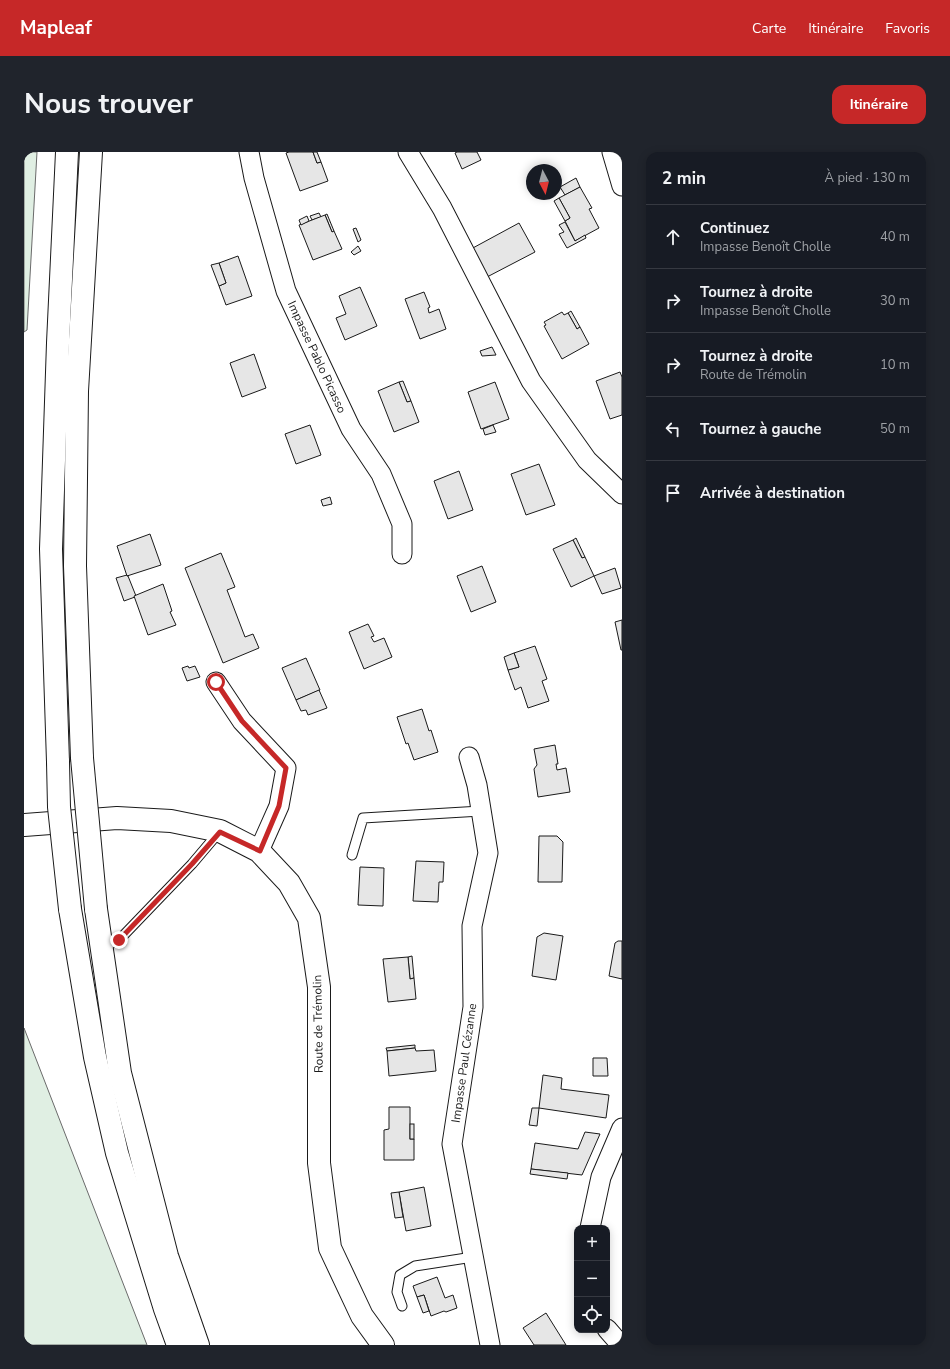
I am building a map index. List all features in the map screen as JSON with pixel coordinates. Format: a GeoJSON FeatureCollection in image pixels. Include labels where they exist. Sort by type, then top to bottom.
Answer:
{"type":"FeatureCollection","features":[{"type":"Feature","properties":{"kind":"main road"},"geometry":{"type":"LineString","coordinates":[[67,152],[58,336],[51,549],[59,807],[70,909],[95,1057],[117,1152],[165,1309],[178,1345]]}},
{"type":"Feature","properties":{"kind":"main road"},"geometry":{"type":"LineString","coordinates":[[92,152],[77,391],[75,566],[82,758],[96,909],[120,1073],[167,1256],[198,1345]]}},
{"type":"Feature","properties":{"kind":"main road","name":"Route de Trémolin"},"geometry":{"type":"LineString","coordinates":[[24,825],[117,818],[171,821],[220,832],[260,851],[289,883],[309,918],[319,987],[319,1163],[330,1248],[362,1316],[383,1345]]}},
{"type":"Feature","properties":{"kind":"street","name":"Impasse Pablo Picasso"},"geometry":{"type":"LineString","coordinates":[[249,152],[254,178],[286,291],[351,429],[381,474],[402,524],[402,554]]}},
{"type":"Feature","properties":{"kind":"street"},"geometry":{"type":"LineString","coordinates":[[408,152],[442,208],[531,381],[587,460],[622,494]]}},
{"type":"Feature","properties":{"kind":"street"},"geometry":{"type":"LineString","coordinates":[[612,152],[622,186]]}},
{"type":"Feature","properties":{"kind":"street"},"geometry":{"type":"LineString","coordinates":[[216,682],[242,721],[286,768],[279,806],[260,851]]}},
{"type":"Feature","properties":{"kind":"street","name":"Impasse Paul Cézanne"},"geometry":{"type":"LineString","coordinates":[[469,757],[476,786],[488,853],[472,926],[473,1007],[452,1144],[490,1345]]}},
{"type":"Feature","properties":{"kind":"street"},"geometry":{"type":"LineString","coordinates":[[591,1225],[601,1177],[622,1128]]}},
{"type":"Feature","properties":{"kind":"street"},"geometry":{"type":"LineString","coordinates":[[610,1332],[621,1345]]}},
{"type":"Feature","properties":{"kind":"lane"},"geometry":{"type":"LineString","coordinates":[[352,855],[363,818],[481,812]]}},
{"type":"Feature","properties":{"kind":"lane"},"geometry":{"type":"LineString","coordinates":[[102,947],[119,940],[192,864],[220,832]]}},
{"type":"Feature","properties":{"kind":"lane"},"geometry":{"type":"LineString","coordinates":[[402,1306],[396,1292],[400,1275],[415,1266],[473,1257]]}},
{"type":"Feature","properties":{"kind":"green space"},"geometry":{"type":"Polygon","coordinates":[[[24,152],[37,152],[27,330],[24,332],[24,152]]]}},
{"type":"Feature","properties":{"kind":"green space"},"geometry":{"type":"Polygon","coordinates":[[[24,1028],[147,1345],[24,1345],[24,1028]]]}},
{"type":"Feature","properties":{"kind":"building"},"geometry":{"type":"Polygon","coordinates":[[[313,152],[317,163],[321,162],[328,181],[300,191],[286,153],[313,152]]]}},
{"type":"Feature","properties":{"kind":"building"},"geometry":{"type":"Polygon","coordinates":[[[313,152],[317,152],[321,162],[317,163],[313,152]]]}},
{"type":"Feature","properties":{"kind":"building"},"geometry":{"type":"Polygon","coordinates":[[[477,152],[481,160],[462,169],[455,153],[477,152]]]}},
{"type":"Feature","properties":{"kind":"building"},"geometry":{"type":"Polygon","coordinates":[[[576,178],[580,187],[565,195],[562,190],[562,186],[576,178]]]}},
{"type":"Feature","properties":{"kind":"building"},"geometry":{"type":"Polygon","coordinates":[[[580,187],[592,208],[589,209],[599,228],[575,241],[565,221],[570,218],[560,200],[562,200],[562,196],[580,187]]]}},
{"type":"Feature","properties":{"kind":"building"},"geometry":{"type":"Polygon","coordinates":[[[560,200],[570,218],[565,221],[554,201],[560,200]]]}},
{"type":"Feature","properties":{"kind":"building"},"geometry":{"type":"Polygon","coordinates":[[[319,213],[321,217],[312,220],[310,216],[319,213]]]}},
{"type":"Feature","properties":{"kind":"building"},"geometry":{"type":"Polygon","coordinates":[[[327,214],[334,231],[332,232],[325,215],[327,214]]]}},
{"type":"Feature","properties":{"kind":"building"},"geometry":{"type":"Polygon","coordinates":[[[325,215],[332,232],[334,231],[342,249],[313,260],[299,225],[325,215]]]}},
{"type":"Feature","properties":{"kind":"building"},"geometry":{"type":"Polygon","coordinates":[[[307,216],[309,221],[301,225],[299,220],[307,216]]]}},
{"type":"Feature","properties":{"kind":"building"},"geometry":{"type":"Polygon","coordinates":[[[565,222],[575,241],[585,235],[586,238],[567,248],[559,234],[564,232],[559,225],[565,222]]]}},
{"type":"Feature","properties":{"kind":"building"},"geometry":{"type":"Polygon","coordinates":[[[519,223],[535,252],[487,277],[471,249],[519,223]]]}},
{"type":"Feature","properties":{"kind":"building"},"geometry":{"type":"Polygon","coordinates":[[[356,228],[361,240],[358,242],[353,229],[356,228]]]}},
{"type":"Feature","properties":{"kind":"building"},"geometry":{"type":"Polygon","coordinates":[[[358,246],[361,251],[354,255],[351,252],[358,246]]]}},
{"type":"Feature","properties":{"kind":"building"},"geometry":{"type":"Polygon","coordinates":[[[238,256],[252,296],[226,305],[219,286],[226,283],[219,263],[238,256]]]}},
{"type":"Feature","properties":{"kind":"building"},"geometry":{"type":"Polygon","coordinates":[[[219,263],[226,283],[219,286],[211,265],[219,263]]]}},
{"type":"Feature","properties":{"kind":"building"},"geometry":{"type":"Polygon","coordinates":[[[360,287],[377,326],[345,340],[336,318],[346,314],[339,296],[360,287]]]}},
{"type":"Feature","properties":{"kind":"building"},"geometry":{"type":"Polygon","coordinates":[[[424,292],[430,307],[428,308],[429,313],[439,309],[446,329],[420,339],[405,299],[424,292]]]}},
{"type":"Feature","properties":{"kind":"building"},"geometry":{"type":"Polygon","coordinates":[[[571,311],[580,327],[577,329],[568,313],[571,311]]]}},
{"type":"Feature","properties":{"kind":"building"},"geometry":{"type":"Polygon","coordinates":[[[562,312],[564,315],[568,313],[577,329],[580,327],[589,344],[562,359],[544,326],[546,325],[544,322],[562,312]]]}},
{"type":"Feature","properties":{"kind":"building"},"geometry":{"type":"Polygon","coordinates":[[[492,347],[496,355],[482,356],[480,351],[492,347]]]}},
{"type":"Feature","properties":{"kind":"building"},"geometry":{"type":"Polygon","coordinates":[[[254,354],[266,388],[242,397],[230,363],[254,354]]]}},
{"type":"Feature","properties":{"kind":"building"},"geometry":{"type":"Polygon","coordinates":[[[620,372],[622,377],[622,415],[610,419],[596,381],[620,372]]]}},
{"type":"Feature","properties":{"kind":"building"},"geometry":{"type":"Polygon","coordinates":[[[403,381],[411,401],[407,402],[399,382],[403,381]]]}},
{"type":"Feature","properties":{"kind":"building"},"geometry":{"type":"Polygon","coordinates":[[[399,382],[407,402],[411,401],[419,422],[394,432],[378,391],[399,382]]]}},
{"type":"Feature","properties":{"kind":"building"},"geometry":{"type":"Polygon","coordinates":[[[495,382],[509,419],[481,429],[468,392],[495,382]]]}},
{"type":"Feature","properties":{"kind":"building"},"geometry":{"type":"Polygon","coordinates":[[[310,425],[321,455],[296,464],[285,434],[310,425]]]}},
{"type":"Feature","properties":{"kind":"building"},"geometry":{"type":"Polygon","coordinates":[[[493,425],[496,432],[485,435],[483,429],[493,425]]]}},
{"type":"Feature","properties":{"kind":"building"},"geometry":{"type":"Polygon","coordinates":[[[539,464],[555,505],[526,515],[511,474],[539,464]]]}},
{"type":"Feature","properties":{"kind":"building"},"geometry":{"type":"Polygon","coordinates":[[[459,471],[473,510],[448,519],[434,481],[459,471]]]}},
{"type":"Feature","properties":{"kind":"building"},"geometry":{"type":"Polygon","coordinates":[[[330,497],[332,504],[323,506],[321,500],[330,497]]]}},
{"type":"Feature","properties":{"kind":"building"},"geometry":{"type":"Polygon","coordinates":[[[150,534],[161,565],[127,576],[117,546],[150,534]]]}},
{"type":"Feature","properties":{"kind":"building"},"geometry":{"type":"Polygon","coordinates":[[[576,538],[585,557],[582,558],[573,540],[576,538]]]}},
{"type":"Feature","properties":{"kind":"building"},"geometry":{"type":"Polygon","coordinates":[[[573,540],[582,558],[585,557],[594,576],[571,587],[553,549],[573,540]]]}},
{"type":"Feature","properties":{"kind":"building"},"geometry":{"type":"Polygon","coordinates":[[[221,553],[235,587],[227,590],[245,637],[253,634],[259,648],[223,663],[185,568],[221,553]]]}},
{"type":"Feature","properties":{"kind":"building"},"geometry":{"type":"Polygon","coordinates":[[[482,566],[496,602],[471,612],[457,576],[482,566]]]}},
{"type":"Feature","properties":{"kind":"building"},"geometry":{"type":"Polygon","coordinates":[[[615,568],[621,588],[602,594],[594,576],[615,568]]]}},
{"type":"Feature","properties":{"kind":"building"},"geometry":{"type":"Polygon","coordinates":[[[127,575],[136,596],[124,601],[116,578],[127,575]]]}},
{"type":"Feature","properties":{"kind":"building"},"geometry":{"type":"Polygon","coordinates":[[[163,584],[172,611],[170,612],[176,625],[148,635],[134,596],[163,584]]]}},
{"type":"Feature","properties":{"kind":"building"},"geometry":{"type":"Polygon","coordinates":[[[622,620],[622,650],[621,650],[615,622],[622,620]]]}},
{"type":"Feature","properties":{"kind":"building"},"geometry":{"type":"Polygon","coordinates":[[[368,624],[374,636],[371,637],[374,642],[384,638],[392,657],[364,669],[349,632],[368,624]]]}},
{"type":"Feature","properties":{"kind":"building"},"geometry":{"type":"Polygon","coordinates":[[[535,646],[547,679],[542,681],[549,701],[528,708],[521,687],[515,690],[508,670],[519,667],[514,653],[535,646]]]}},
{"type":"Feature","properties":{"kind":"building"},"geometry":{"type":"Polygon","coordinates":[[[514,653],[519,667],[508,670],[504,657],[514,653]]]}},
{"type":"Feature","properties":{"kind":"building"},"geometry":{"type":"Polygon","coordinates":[[[306,658],[320,690],[296,700],[282,668],[306,658]]]}},
{"type":"Feature","properties":{"kind":"building"},"geometry":{"type":"Polygon","coordinates":[[[188,666],[189,668],[195,666],[200,677],[187,681],[182,668],[188,666]]]}},
{"type":"Feature","properties":{"kind":"building"},"geometry":{"type":"Polygon","coordinates":[[[319,690],[327,708],[308,715],[306,710],[301,711],[296,700],[319,690]]]}},
{"type":"Feature","properties":{"kind":"building"},"geometry":{"type":"Polygon","coordinates":[[[422,709],[438,752],[414,760],[408,743],[406,744],[397,717],[422,709]]]}},
{"type":"Feature","properties":{"kind":"building"},"geometry":{"type":"Polygon","coordinates":[[[555,745],[558,764],[556,764],[557,770],[566,768],[570,792],[538,797],[534,769],[537,765],[534,749],[555,745]]]}},
{"type":"Feature","properties":{"kind":"building"},"geometry":{"type":"Polygon","coordinates":[[[539,836],[557,836],[563,842],[562,882],[538,882],[539,836]]]}},
{"type":"Feature","properties":{"kind":"building"},"geometry":{"type":"Polygon","coordinates":[[[416,861],[444,862],[443,882],[439,882],[438,902],[413,901],[416,861]]]}},
{"type":"Feature","properties":{"kind":"building"},"geometry":{"type":"Polygon","coordinates":[[[360,867],[384,868],[383,906],[358,905],[360,867]]]}},
{"type":"Feature","properties":{"kind":"building"},"geometry":{"type":"Polygon","coordinates":[[[544,933],[563,936],[556,980],[532,976],[537,937],[544,933]]]}},
{"type":"Feature","properties":{"kind":"building"},"geometry":{"type":"Polygon","coordinates":[[[622,941],[622,979],[609,976],[615,943],[622,941]]]}},
{"type":"Feature","properties":{"kind":"building"},"geometry":{"type":"Polygon","coordinates":[[[412,956],[414,978],[410,979],[408,957],[412,956]]]}},
{"type":"Feature","properties":{"kind":"building"},"geometry":{"type":"Polygon","coordinates":[[[408,957],[410,979],[414,978],[416,999],[388,1002],[383,959],[408,957]]]}},
{"type":"Feature","properties":{"kind":"building"},"geometry":{"type":"Polygon","coordinates":[[[415,1045],[415,1048],[387,1051],[386,1048],[415,1045]]]}},
{"type":"Feature","properties":{"kind":"building"},"geometry":{"type":"Polygon","coordinates":[[[415,1048],[416,1051],[434,1050],[436,1071],[389,1076],[387,1051],[415,1048]]]}},
{"type":"Feature","properties":{"kind":"building"},"geometry":{"type":"Polygon","coordinates":[[[593,1058],[607,1058],[608,1076],[593,1076],[593,1058]]]}},
{"type":"Feature","properties":{"kind":"building"},"geometry":{"type":"Polygon","coordinates":[[[543,1075],[562,1078],[561,1089],[609,1095],[606,1118],[539,1108],[543,1075]]]}},
{"type":"Feature","properties":{"kind":"building"},"geometry":{"type":"Polygon","coordinates":[[[389,1107],[410,1107],[410,1139],[414,1139],[414,1160],[384,1160],[384,1130],[389,1129],[389,1107]]]}},
{"type":"Feature","properties":{"kind":"building"},"geometry":{"type":"Polygon","coordinates":[[[532,1108],[539,1108],[537,1126],[529,1125],[532,1108]]]}},
{"type":"Feature","properties":{"kind":"building"},"geometry":{"type":"Polygon","coordinates":[[[410,1124],[414,1124],[414,1139],[410,1139],[410,1124]]]}},
{"type":"Feature","properties":{"kind":"building"},"geometry":{"type":"Polygon","coordinates":[[[585,1132],[600,1134],[582,1175],[531,1169],[535,1143],[578,1149],[585,1132]]]}},
{"type":"Feature","properties":{"kind":"building"},"geometry":{"type":"Polygon","coordinates":[[[531,1169],[568,1173],[567,1179],[530,1174],[531,1169]]]}},
{"type":"Feature","properties":{"kind":"building"},"geometry":{"type":"Polygon","coordinates":[[[424,1187],[431,1226],[406,1231],[399,1192],[424,1187]]]}},
{"type":"Feature","properties":{"kind":"building"},"geometry":{"type":"Polygon","coordinates":[[[399,1192],[403,1217],[395,1218],[391,1193],[399,1192]]]}},
{"type":"Feature","properties":{"kind":"building"},"geometry":{"type":"Polygon","coordinates":[[[437,1277],[445,1298],[453,1295],[457,1308],[431,1316],[424,1295],[417,1297],[413,1286],[437,1277]]]}},
{"type":"Feature","properties":{"kind":"building"},"geometry":{"type":"Polygon","coordinates":[[[424,1295],[429,1311],[423,1313],[417,1297],[424,1295]]]}},
{"type":"Feature","properties":{"kind":"building"},"geometry":{"type":"Polygon","coordinates":[[[546,1313],[566,1345],[534,1345],[523,1328],[546,1313]]]}},
{"type":"Feature","properties":{"kind":"route"},"geometry":{"type":"LineString","coordinates":[[119,940],[192,864],[220,832],[260,851],[279,806],[286,768],[242,721],[216,682]]}}]}
